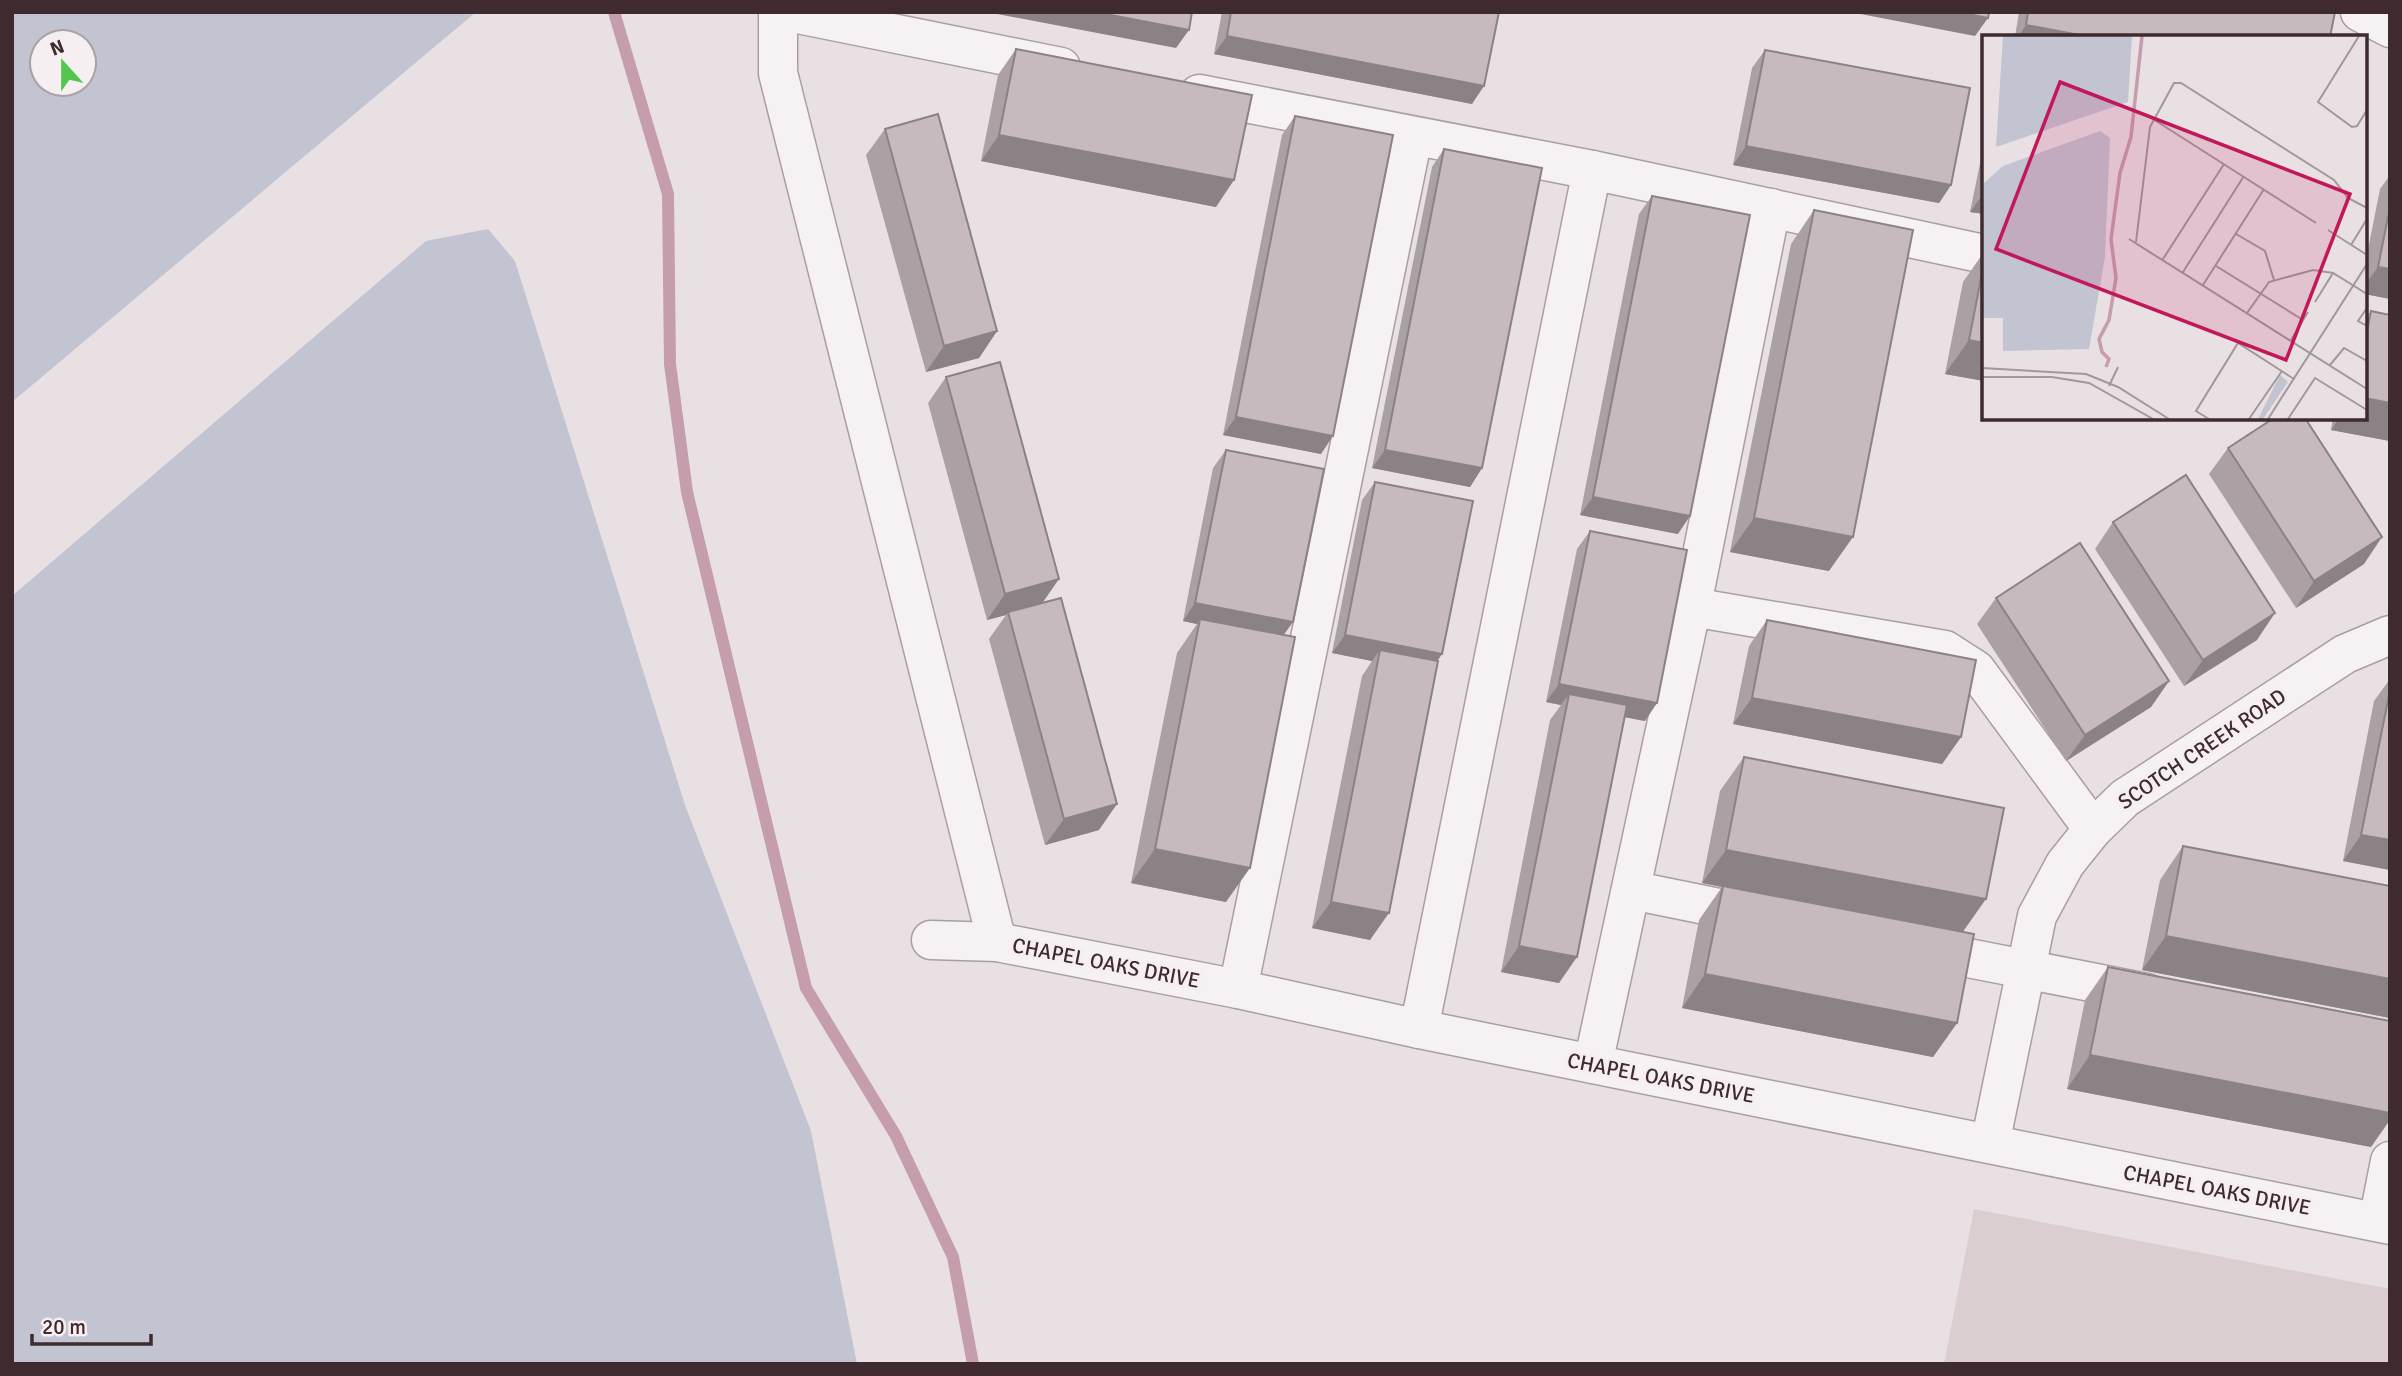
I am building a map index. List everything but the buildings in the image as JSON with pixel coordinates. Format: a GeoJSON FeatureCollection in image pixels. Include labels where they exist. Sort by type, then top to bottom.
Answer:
{"type":"FeatureCollection","features":[{"type":"Feature","properties":{"kind":"street"},"geometry":{"type":"LineString","coordinates":[[778,12],[778,73],[998,942]]}},
{"type":"Feature","properties":{"kind":"street"},"geometry":{"type":"LineString","coordinates":[[788,12],[1101,75]]}},
{"type":"Feature","properties":{"kind":"street"},"geometry":{"type":"LineString","coordinates":[[2360,12],[2390,29]]}},
{"type":"Feature","properties":{"kind":"street"},"geometry":{"type":"LineString","coordinates":[[1168,88],[1592,170],[1982,254]]}},
{"type":"Feature","properties":{"kind":"street"},"geometry":{"type":"LineString","coordinates":[[1238,989],[1413,137]]}},
{"type":"Feature","properties":{"kind":"street"},"geometry":{"type":"LineString","coordinates":[[1419,1029],[1592,170]]}},
{"type":"Feature","properties":{"kind":"street"},"geometry":{"type":"LineString","coordinates":[[1593,1064],[1692,607],[1772,208]]}},
{"type":"Feature","properties":{"kind":"street"},"geometry":{"type":"LineString","coordinates":[[1692,607],[1945,650],[1976,670],[2093,830]]}},
{"type":"Feature","properties":{"kind":"street","name":"SCOTCH CREEK ROAD"},"geometry":{"type":"LineString","coordinates":[[1990,1144],[2037,916],[2065,863],[2125,798],[2345,654],[2390,635]]}},
{"type":"Feature","properties":{"kind":"street"},"geometry":{"type":"LineString","coordinates":[[1631,890],[1794,923]]}},
{"type":"Feature","properties":{"kind":"street","name":"CHAPEL OAKS DRIVE"},"geometry":{"type":"LineString","coordinates":[[931,940],[998,942],[2384,1223]]}},
{"type":"Feature","properties":{"kind":"street"},"geometry":{"type":"LineString","coordinates":[[1889,942],[2175,998]]}},
{"type":"Feature","properties":{"kind":"street"},"geometry":{"type":"LineString","coordinates":[[2384,1223],[2390,1161]]}},
{"type":"Feature","properties":{"kind":"shaded area"},"geometry":{"type":"Polygon","coordinates":[[[12,12],[476,12],[12,402],[12,12]]]}},
{"type":"Feature","properties":{"kind":"shaded area"},"geometry":{"type":"Polygon","coordinates":[[[488,229],[515,261],[685,805],[811,1131],[857,1364],[12,1364],[12,596],[426,241],[488,229]]]}},
{"type":"Feature","properties":{"kind":"shaded area"},"geometry":{"type":"Polygon","coordinates":[[[1974,1209],[2390,1289],[2390,1364],[1944,1364],[1974,1209]]]}},
{"type":"Feature","properties":{"kind":"waterway"},"geometry":{"type":"LineString","coordinates":[[614,12],[668,194],[670,364],[687,492],[806,988],[896,1136],[953,1257],[973,1364]]}}]}
